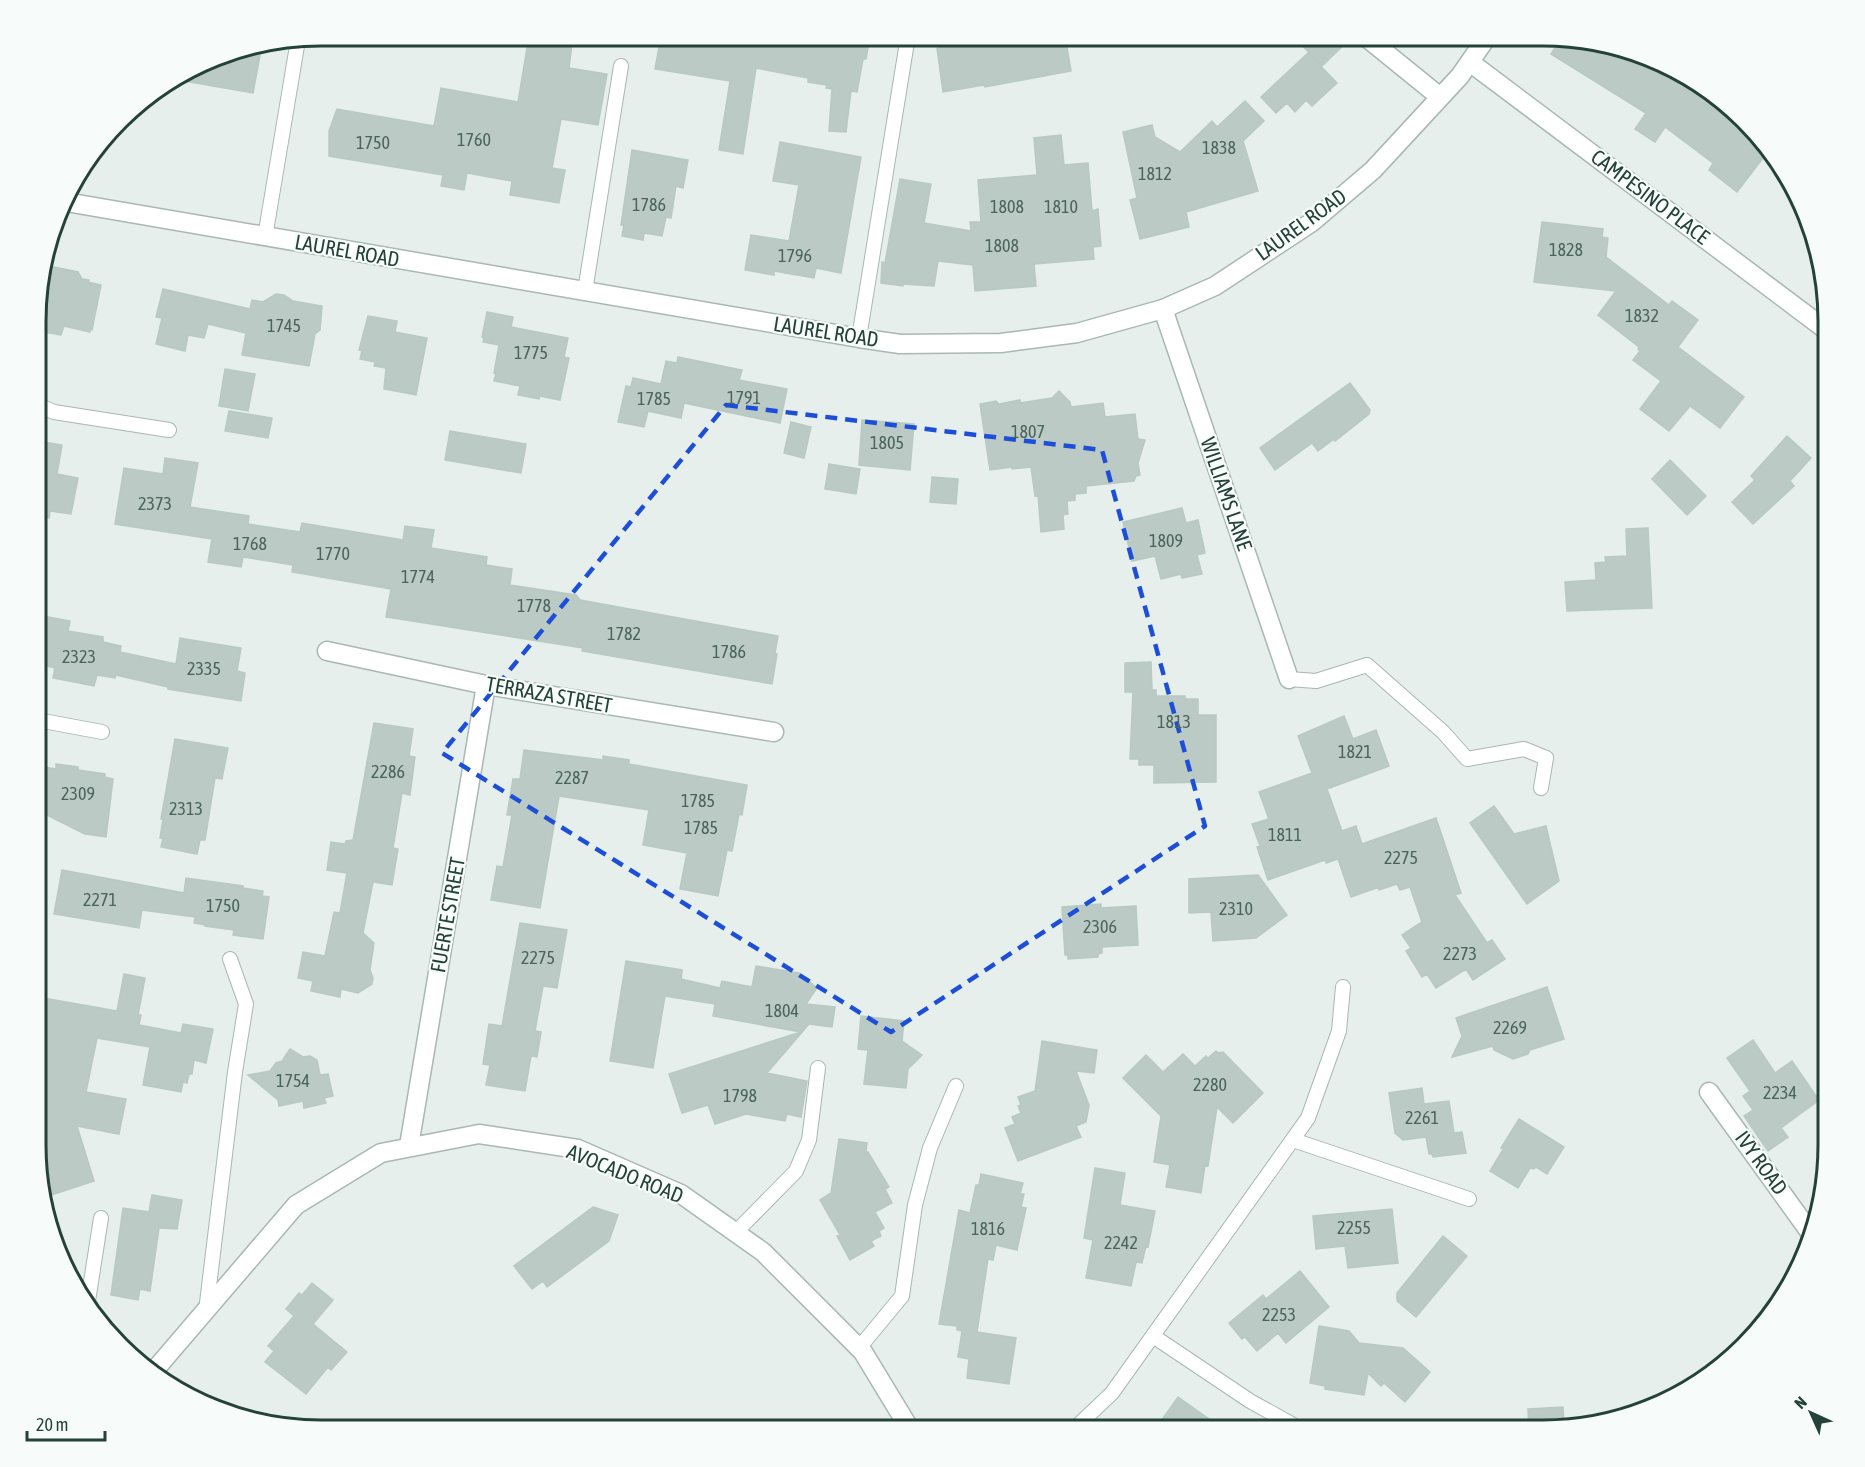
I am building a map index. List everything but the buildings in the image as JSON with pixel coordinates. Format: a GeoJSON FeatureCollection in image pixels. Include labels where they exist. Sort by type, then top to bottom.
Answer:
{"type":"FeatureCollection","features":[{"type":"Feature","properties":{"kind":"street"},"geometry":{"type":"LineString","coordinates":[[1378,46],[1440,97]]}},
{"type":"Feature","properties":{"kind":"street","name":"LAUREL ROAD"},"geometry":{"type":"LineString","coordinates":[[73,203],[859,338],[900,344],[1001,343],[1077,333],[1163,309],[1215,286],[1312,222],[1373,170],[1471,63],[1481,46]]}},
{"type":"Feature","properties":{"kind":"street","name":"CAMPESINO PLACE"},"geometry":{"type":"LineString","coordinates":[[1471,63],[1818,324]]}},
{"type":"Feature","properties":{"kind":"street","name":"WILLIAMS LANE"},"geometry":{"type":"LineString","coordinates":[[1163,309],[1289,679]]}},
{"type":"Feature","properties":{"kind":"street","name":"TERRAZA STREET"},"geometry":{"type":"LineString","coordinates":[[327,651],[486,685],[774,732]]}},
{"type":"Feature","properties":{"kind":"street","name":"FUERTE STREET"},"geometry":{"type":"LineString","coordinates":[[409,1146],[486,685]]}},
{"type":"Feature","properties":{"kind":"street","name":"IVY ROAD"},"geometry":{"type":"LineString","coordinates":[[1709,1092],[1806,1227]]}},
{"type":"Feature","properties":{"kind":"street","name":"AVOCADO ROAD"},"geometry":{"type":"LineString","coordinates":[[158,1367],[296,1205],[381,1153],[479,1134],[578,1149],[681,1194],[763,1252],[863,1352],[904,1420]]}},
{"type":"Feature","properties":{"kind":"lane"},"geometry":{"type":"LineString","coordinates":[[859,338],[906,46]]}},
{"type":"Feature","properties":{"kind":"lane"},"geometry":{"type":"LineString","coordinates":[[265,237],[297,48]]}},
{"type":"Feature","properties":{"kind":"lane"},"geometry":{"type":"LineString","coordinates":[[585,291],[621,66]]}},
{"type":"Feature","properties":{"kind":"lane"},"geometry":{"type":"LineString","coordinates":[[46,408],[54,412],[169,430]]}},
{"type":"Feature","properties":{"kind":"lane"},"geometry":{"type":"LineString","coordinates":[[1289,679],[1316,681],[1367,665],[1443,732],[1467,759],[1524,749],[1546,758],[1541,788]]}},
{"type":"Feature","properties":{"kind":"lane"},"geometry":{"type":"LineString","coordinates":[[46,722],[102,732]]}},
{"type":"Feature","properties":{"kind":"lane"},"geometry":{"type":"LineString","coordinates":[[206,1311],[232,1095],[246,1004],[230,959]]}},
{"type":"Feature","properties":{"kind":"lane"},"geometry":{"type":"LineString","coordinates":[[1084,1420],[1112,1393],[1308,1118],[1339,1031],[1343,987]]}},
{"type":"Feature","properties":{"kind":"lane"},"geometry":{"type":"LineString","coordinates":[[736,1232],[796,1171],[809,1140],[819,1068]]}},
{"type":"Feature","properties":{"kind":"lane"},"geometry":{"type":"LineString","coordinates":[[859,1348],[902,1296],[915,1205],[930,1148],[956,1086]]}},
{"type":"Feature","properties":{"kind":"lane"},"geometry":{"type":"LineString","coordinates":[[1293,1140],[1469,1199]]}},
{"type":"Feature","properties":{"kind":"lane"},"geometry":{"type":"LineString","coordinates":[[89,1292],[101,1218]]}},
{"type":"Feature","properties":{"kind":"lane"},"geometry":{"type":"LineString","coordinates":[[1153,1336],[1250,1401],[1284,1420]]}},
{"type":"Feature","properties":{"kind":"highlighted area"},"geometry":{"type":"Polygon","coordinates":[[[726,405],[1102,450],[1205,826],[891,1032],[442,753],[726,405]]]}}]}
